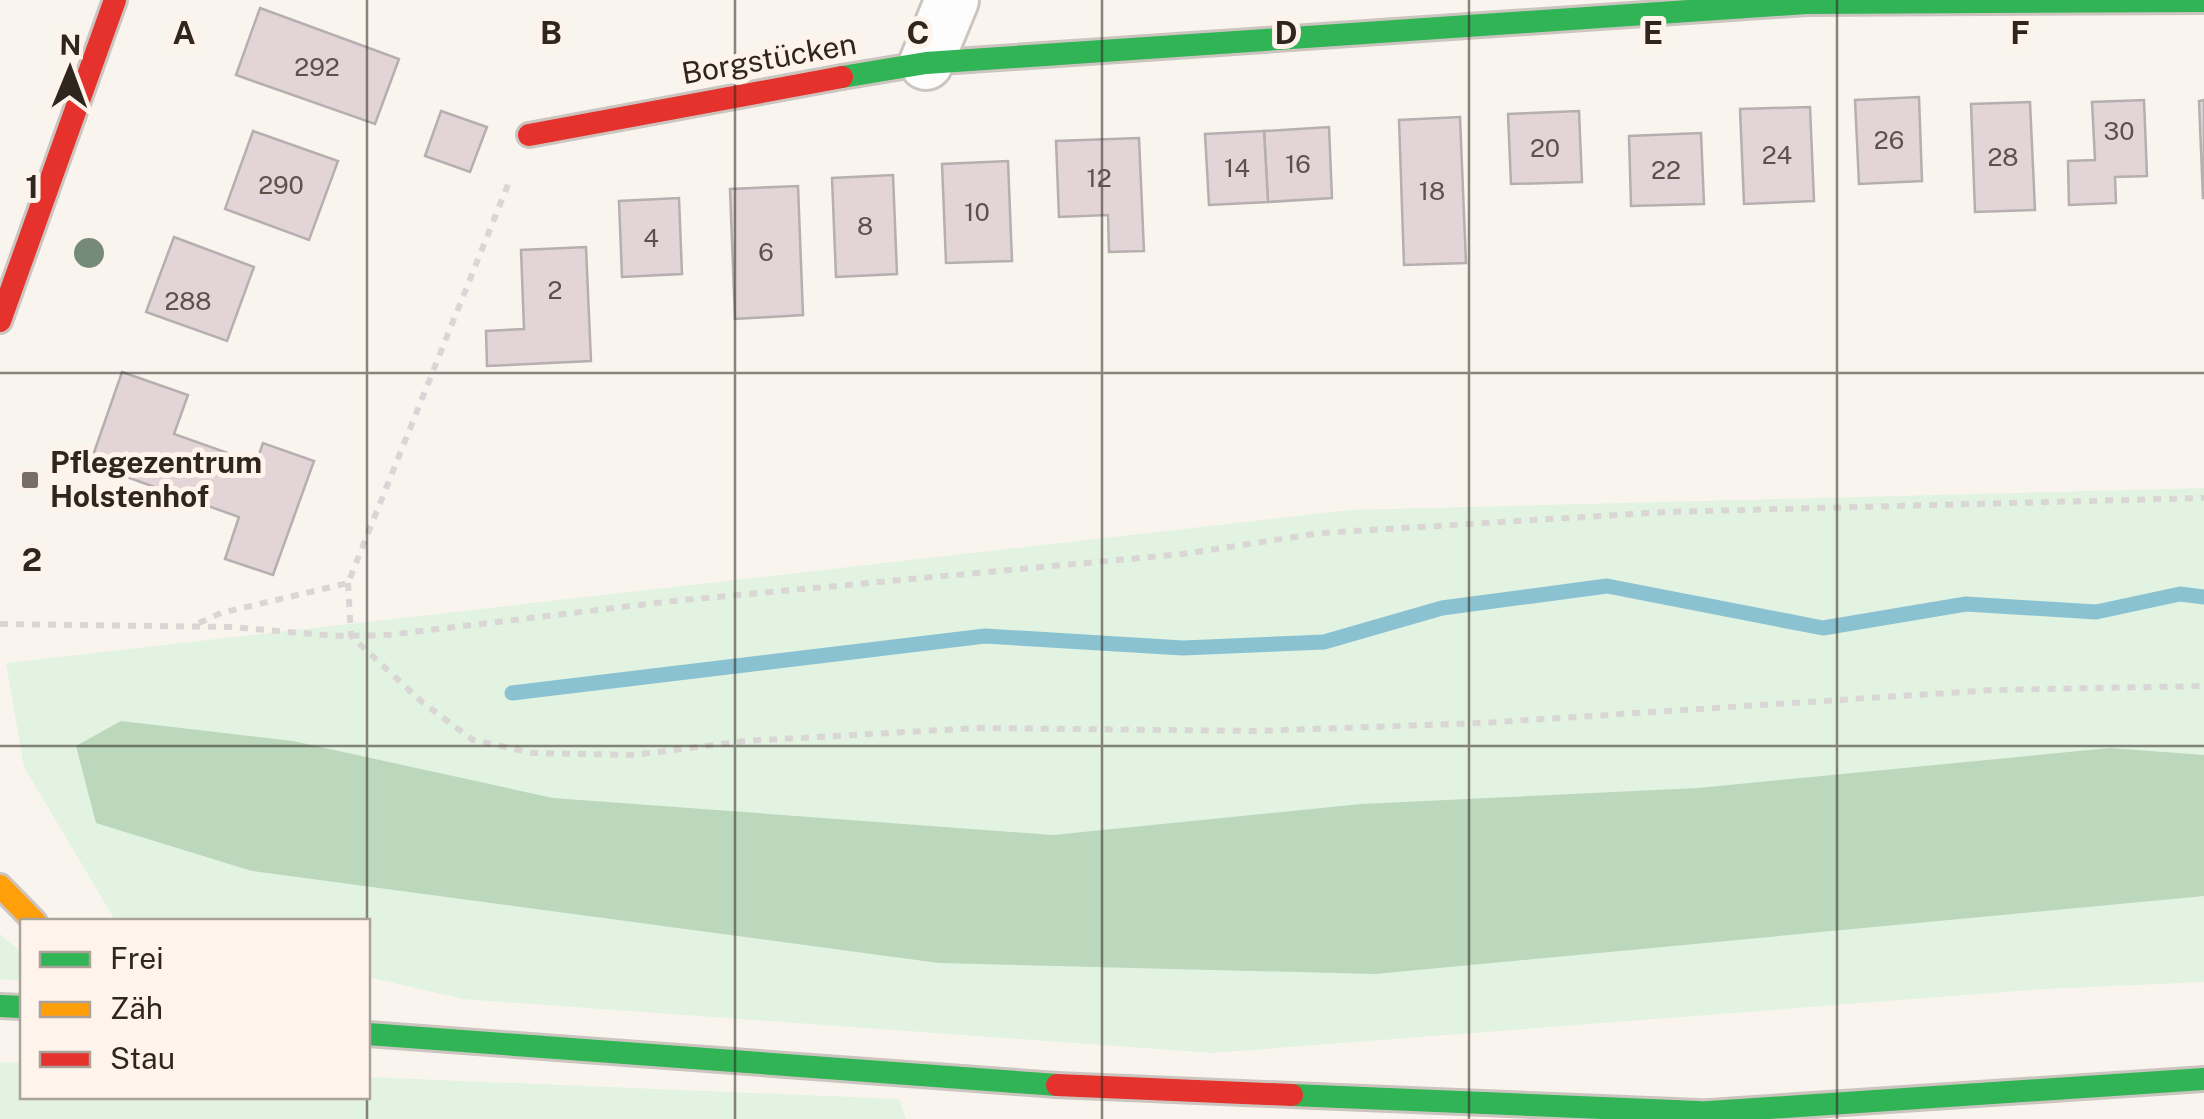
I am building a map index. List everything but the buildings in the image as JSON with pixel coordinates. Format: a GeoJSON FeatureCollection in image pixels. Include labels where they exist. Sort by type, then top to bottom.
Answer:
{"type":"FeatureCollection","features":[{"type":"Feature","properties":{"kind":"main road"},"geometry":{"type":"LineString","coordinates":[[0,322],[115,0]]}},
{"type":"Feature","properties":{"kind":"main road","name":"Borgstücken"},"geometry":{"type":"LineString","coordinates":[[528,135],[727,95],[926,62],[1807,2],[2204,1]]}},
{"type":"Feature","properties":{"kind":"main road"},"geometry":{"type":"LineString","coordinates":[[0,886],[32,919]]}},
{"type":"Feature","properties":{"kind":"main road"},"geometry":{"type":"LineString","coordinates":[[370,1034],[1010,1083],[1698,1112]]}},
{"type":"Feature","properties":{"kind":"main road"},"geometry":{"type":"LineString","coordinates":[[1616,1119],[2204,1078]]}},
{"type":"Feature","properties":{"kind":"street"},"geometry":{"type":"LineString","coordinates":[[926,62],[952,0]]}},
{"type":"Feature","properties":{"kind":"path"},"geometry":{"type":"LineString","coordinates":[[528,135],[348,583],[351,636],[422,702],[473,740],[533,753],[634,756],[745,741],[979,728],[1256,730],[1483,723],[1992,690],[2204,686]]}},
{"type":"Feature","properties":{"kind":"path"},"geometry":{"type":"LineString","coordinates":[[0,624],[193,626],[351,636],[1014,566],[1183,554],[1321,533],[1666,512],[2204,498]]}},
{"type":"Feature","properties":{"kind":"path"},"geometry":{"type":"LineString","coordinates":[[193,626],[221,613],[348,583]]}},
{"type":"Feature","properties":{"kind":"green space"},"geometry":{"type":"Polygon","coordinates":[[[2204,488],[2204,982],[2045,989],[1213,1053],[463,999],[370,977],[370,919],[114,919],[24,767],[6,663],[1350,510],[2204,488]]]}},
{"type":"Feature","properties":{"kind":"green space"},"geometry":{"type":"Polygon","coordinates":[[[121,721],[293,741],[553,798],[1053,835],[1361,804],[1698,788],[2110,748],[2204,755],[2204,896],[1375,974],[939,963],[252,871],[96,823],[76,746],[121,721]]]}},
{"type":"Feature","properties":{"kind":"green space"},"geometry":{"type":"Polygon","coordinates":[[[0,934],[20,951],[20,981],[0,979],[0,934]]]}},
{"type":"Feature","properties":{"kind":"green space"},"geometry":{"type":"Polygon","coordinates":[[[0,1062],[20,1063],[20,1099],[370,1099],[370,1077],[899,1099],[906,1119],[0,1119],[0,1062]]]}},
{"type":"Feature","properties":{"kind":"waterway"},"geometry":{"type":"LineString","coordinates":[[512,693],[985,636],[1183,648],[1324,642],[1442,608],[1607,586],[1823,628],[1966,604],[2096,612],[2180,594],[2204,597]]}},
{"type":"Feature","properties":{"kind":"traffic: fast"},"geometry":{"type":"LineString","coordinates":[[842,77],[926,63],[1806,3],[2204,1]]}},
{"type":"Feature","properties":{"kind":"traffic: fast"},"geometry":{"type":"LineString","coordinates":[[0,1006],[20,1007]]}},
{"type":"Feature","properties":{"kind":"traffic: fast"},"geometry":{"type":"LineString","coordinates":[[370,1034],[1057,1085]]}},
{"type":"Feature","properties":{"kind":"traffic: fast"},"geometry":{"type":"LineString","coordinates":[[1664,1115],[2204,1079]]}},
{"type":"Feature","properties":{"kind":"traffic: fast"},"geometry":{"type":"LineString","coordinates":[[1292,1095],[1698,1112]]}},
{"type":"Feature","properties":{"kind":"traffic: slow"},"geometry":{"type":"LineString","coordinates":[[0,886],[32,919]]}},
{"type":"Feature","properties":{"kind":"traffic: jam"},"geometry":{"type":"LineString","coordinates":[[0,321],[115,0]]}},
{"type":"Feature","properties":{"kind":"traffic: jam"},"geometry":{"type":"LineString","coordinates":[[529,135],[842,77]]}},
{"type":"Feature","properties":{"kind":"traffic: jam"},"geometry":{"type":"LineString","coordinates":[[1057,1085],[1292,1095]]}},
{"type":"Feature","properties":{"kind":"place","name":"Pflegezentrum Holstenhof"},"geometry":{"type":"Point","coordinates":[30,480]}}]}
